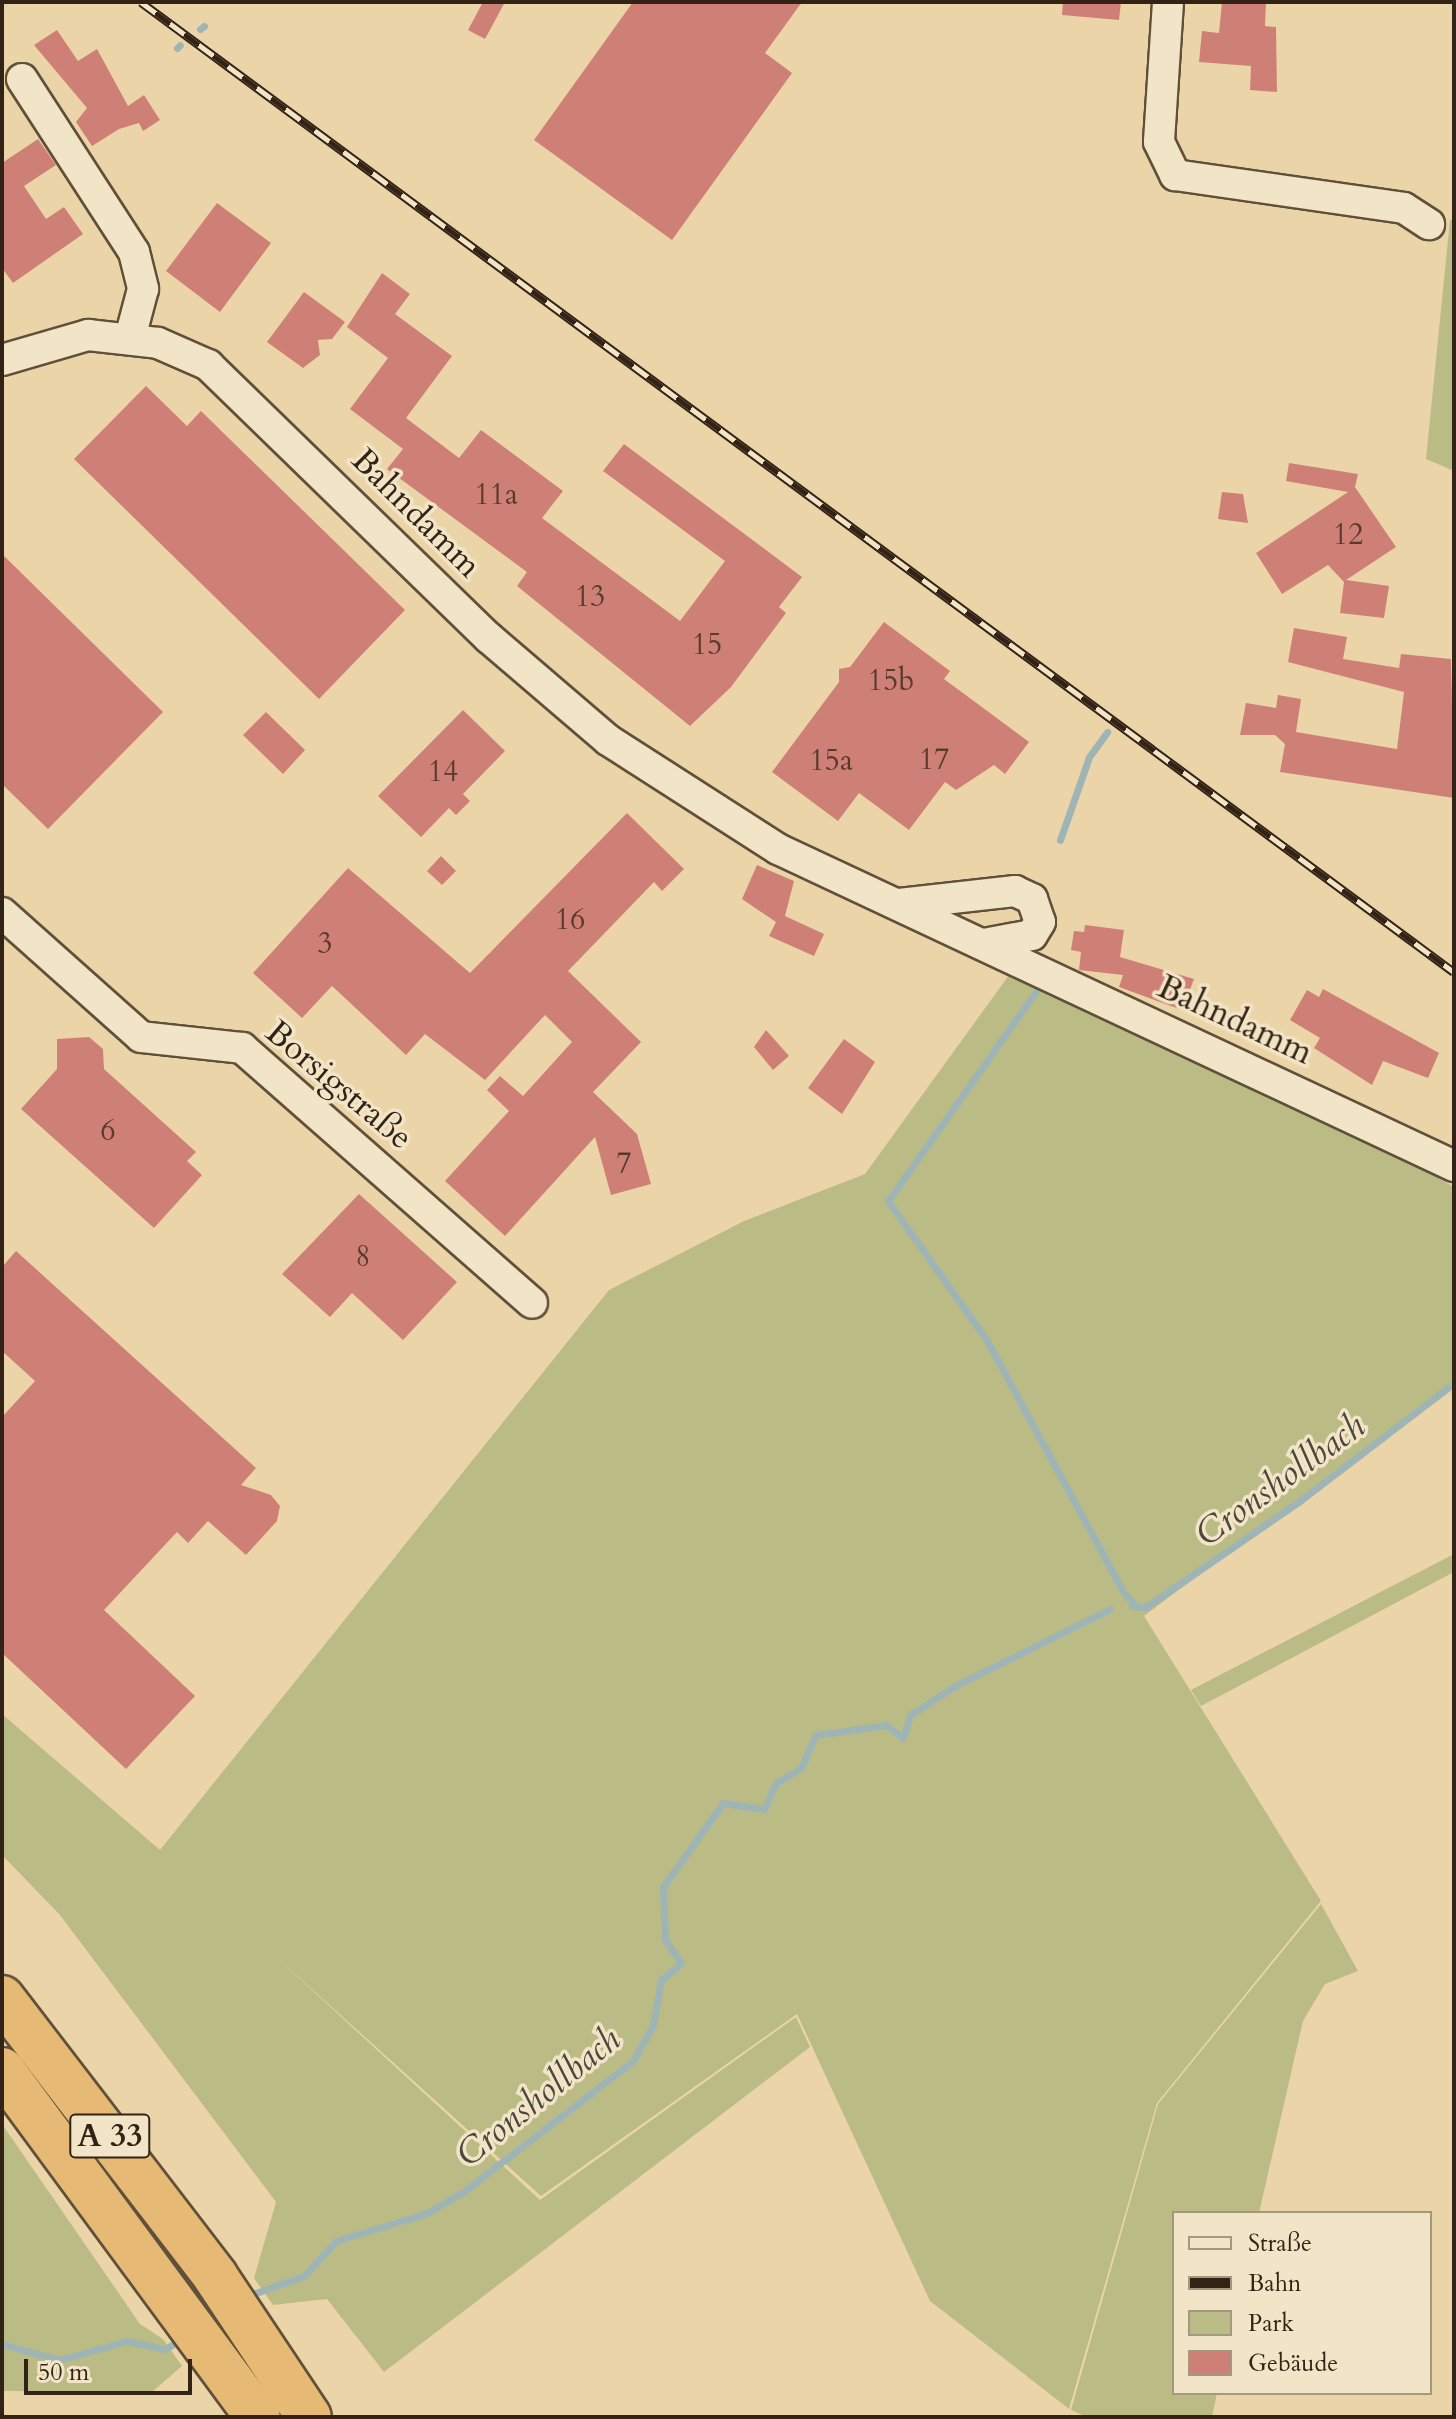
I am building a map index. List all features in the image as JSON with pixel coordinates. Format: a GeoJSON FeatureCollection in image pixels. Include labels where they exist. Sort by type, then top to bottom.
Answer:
{"type":"FeatureCollection","features":[{"type":"Feature","properties":{"kind":"highway","name":"A 33"},"geometry":{"type":"LineString","coordinates":[[2,1998],[215,2276],[247,2360],[258,2417]]}},
{"type":"Feature","properties":{"kind":"highway","name":"A 33"},"geometry":{"type":"LineString","coordinates":[[2,2070],[178,2300],[309,2417]]}},
{"type":"Feature","properties":{"kind":"street"},"geometry":{"type":"LineString","coordinates":[[1168,2],[1159,142],[1175,175],[1404,208],[1429,224]]}},
{"type":"Feature","properties":{"kind":"street"},"geometry":{"type":"LineString","coordinates":[[2,360],[60,340],[130,338],[143,289],[134,252],[22,79]]}},
{"type":"Feature","properties":{"kind":"street","name":"Bahndamm"},"geometry":{"type":"LineString","coordinates":[[130,338],[208,365],[489,638],[608,740],[778,849],[1454,1166]]}},
{"type":"Feature","properties":{"kind":"street"},"geometry":{"type":"LineString","coordinates":[[897,904],[1015,891],[1032,899],[1040,922],[1032,935],[984,944]]}},
{"type":"Feature","properties":{"kind":"street","name":"Borsigstraße"},"geometry":{"type":"LineString","coordinates":[[2,913],[141,1037],[242,1048],[532,1303]]}},
{"type":"Feature","properties":{"kind":"green space"},"geometry":{"type":"Polygon","coordinates":[[[1450,220],[1454,221],[1454,471],[1426,459],[1450,220]]]}},
{"type":"Feature","properties":{"kind":"green space"},"geometry":{"type":"Polygon","coordinates":[[[1012,971],[1339,1121],[1454,1187],[1454,1383],[1144,1616],[1321,1901],[1157,2103],[1069,2409],[930,2301],[797,2014],[541,2196],[274,1955],[540,2200],[796,2017],[810,2047],[384,2372],[327,2299],[273,2305],[254,2278],[276,2202],[60,1915],[2,1855],[2,1714],[160,1850],[609,1290],[744,1221],[865,1174],[1012,971]]]}},
{"type":"Feature","properties":{"kind":"green space"},"geometry":{"type":"Polygon","coordinates":[[[1454,1554],[1454,1572],[1201,1706],[1191,1690],[1454,1554]]]}},
{"type":"Feature","properties":{"kind":"green space"},"geometry":{"type":"Polygon","coordinates":[[[1321,1904],[1358,1971],[1325,1984],[1303,2021],[1259,2211],[1172,2211],[1172,2395],[1217,2395],[1212,2417],[1087,2417],[1071,2410],[1158,2104],[1321,1904]]]}},
{"type":"Feature","properties":{"kind":"green space"},"geometry":{"type":"Polygon","coordinates":[[[2,2124],[140,2324],[163,2339],[182,2366],[152,2392],[2,2391],[2,2124]]]}},
{"type":"Feature","properties":{"kind":"building"},"geometry":{"type":"Polygon","coordinates":[[[483,2],[505,2],[485,39],[468,30],[483,2]]]}},
{"type":"Feature","properties":{"kind":"building"},"geometry":{"type":"Polygon","coordinates":[[[633,2],[802,2],[765,53],[792,73],[672,240],[534,140],[633,2]]]}},
{"type":"Feature","properties":{"kind":"building"},"geometry":{"type":"Polygon","coordinates":[[[1063,2],[1121,2],[1119,20],[1062,15],[1063,2]]]}},
{"type":"Feature","properties":{"kind":"building"},"geometry":{"type":"Polygon","coordinates":[[[1222,2],[1266,2],[1265,26],[1276,27],[1277,92],[1250,90],[1251,66],[1199,62],[1202,31],[1219,33],[1222,2]]]}},
{"type":"Feature","properties":{"kind":"building"},"geometry":{"type":"Polygon","coordinates":[[[57,30],[78,61],[97,49],[128,106],[144,95],[160,120],[143,131],[139,123],[119,129],[92,146],[76,122],[87,108],[34,45],[57,30]]]}},
{"type":"Feature","properties":{"kind":"building"},"geometry":{"type":"Polygon","coordinates":[[[38,139],[56,165],[24,186],[46,219],[64,207],[83,234],[13,283],[2,268],[2,163],[38,139]]]}},
{"type":"Feature","properties":{"kind":"building"},"geometry":{"type":"Polygon","coordinates":[[[217,203],[271,243],[220,312],[166,271],[217,203]]]}},
{"type":"Feature","properties":{"kind":"building"},"geometry":{"type":"Polygon","coordinates":[[[382,273],[410,294],[395,314],[452,356],[406,418],[459,458],[481,430],[563,491],[542,518],[680,621],[725,561],[603,471],[624,444],[802,577],[779,607],[786,613],[731,687],[690,726],[517,586],[527,572],[387,469],[403,449],[350,409],[388,358],[347,327],[382,273]]]}},
{"type":"Feature","properties":{"kind":"building"},"geometry":{"type":"Polygon","coordinates":[[[304,292],[345,322],[332,339],[318,340],[320,355],[303,368],[267,342],[304,292]]]}},
{"type":"Feature","properties":{"kind":"building"},"geometry":{"type":"Polygon","coordinates":[[[146,386],[187,426],[201,411],[405,610],[319,699],[74,459],[146,386]]]}},
{"type":"Feature","properties":{"kind":"building"},"geometry":{"type":"Polygon","coordinates":[[[1289,463],[1358,474],[1355,487],[1396,547],[1346,580],[1389,586],[1384,618],[1340,613],[1344,582],[1328,565],[1282,594],[1256,553],[1348,492],[1286,481],[1289,463]]]}},
{"type":"Feature","properties":{"kind":"building"},"geometry":{"type":"Polygon","coordinates":[[[1222,492],[1243,494],[1248,523],[1218,519],[1222,492]]]}},
{"type":"Feature","properties":{"kind":"building"},"geometry":{"type":"Polygon","coordinates":[[[2,554],[163,712],[48,829],[2,784],[2,554]]]}},
{"type":"Feature","properties":{"kind":"building"},"geometry":{"type":"Polygon","coordinates":[[[884,622],[950,671],[944,679],[1029,742],[1005,774],[994,765],[956,790],[945,782],[909,830],[859,793],[838,821],[772,772],[839,682],[839,669],[850,667],[884,622]]]}},
{"type":"Feature","properties":{"kind":"building"},"geometry":{"type":"Polygon","coordinates":[[[1294,628],[1347,637],[1343,659],[1399,668],[1401,654],[1451,659],[1454,798],[1280,772],[1285,744],[1275,735],[1240,735],[1246,703],[1276,708],[1278,695],[1301,699],[1296,732],[1397,749],[1404,692],[1288,662],[1294,628]]]}},
{"type":"Feature","properties":{"kind":"building"},"geometry":{"type":"Polygon","coordinates":[[[463,710],[505,751],[463,794],[470,801],[456,815],[449,808],[421,837],[378,796],[463,710]]]}},
{"type":"Feature","properties":{"kind":"building"},"geometry":{"type":"Polygon","coordinates":[[[266,712],[305,750],[283,774],[243,735],[266,712]]]}},
{"type":"Feature","properties":{"kind":"building"},"geometry":{"type":"Polygon","coordinates":[[[627,813],[684,869],[662,891],[654,882],[568,971],[641,1042],[593,1092],[637,1134],[651,1184],[611,1195],[595,1137],[505,1236],[445,1181],[509,1111],[487,1090],[500,1076],[523,1096],[572,1042],[545,1015],[485,1080],[425,1034],[406,1055],[332,986],[302,1018],[253,973],[348,868],[470,973],[627,813]]]}},
{"type":"Feature","properties":{"kind":"building"},"geometry":{"type":"Polygon","coordinates":[[[441,856],[456,871],[442,885],[427,871],[441,856]]]}},
{"type":"Feature","properties":{"kind":"building"},"geometry":{"type":"Polygon","coordinates":[[[757,865],[794,881],[785,916],[824,934],[814,956],[769,936],[776,922],[742,899],[757,865]]]}},
{"type":"Feature","properties":{"kind":"building"},"geometry":{"type":"Polygon","coordinates":[[[1085,925],[1124,930],[1120,957],[1194,979],[1182,1010],[1119,987],[1123,975],[1079,970],[1081,952],[1071,950],[1074,931],[1084,932],[1085,925]]]}},
{"type":"Feature","properties":{"kind":"building"},"geometry":{"type":"Polygon","coordinates":[[[1323,989],[1439,1053],[1428,1078],[1383,1061],[1372,1085],[1314,1048],[1320,1038],[1290,1020],[1307,990],[1319,997],[1323,989]]]}},
{"type":"Feature","properties":{"kind":"building"},"geometry":{"type":"Polygon","coordinates":[[[766,1030],[789,1056],[773,1070],[754,1047],[766,1030]]]}},
{"type":"Feature","properties":{"kind":"building"},"geometry":{"type":"Polygon","coordinates":[[[89,1037],[103,1049],[104,1069],[196,1152],[187,1161],[202,1175],[154,1228],[21,1109],[57,1069],[57,1039],[89,1037]]]}},
{"type":"Feature","properties":{"kind":"building"},"geometry":{"type":"Polygon","coordinates":[[[844,1039],[875,1062],[842,1114],[808,1088],[844,1039]]]}},
{"type":"Feature","properties":{"kind":"building"},"geometry":{"type":"Polygon","coordinates":[[[359,1194],[457,1282],[403,1340],[352,1293],[330,1317],[282,1274],[359,1194]]]}},
{"type":"Feature","properties":{"kind":"building"},"geometry":{"type":"Polygon","coordinates":[[[16,1251],[256,1468],[241,1485],[271,1495],[280,1506],[277,1521],[246,1555],[208,1521],[188,1543],[177,1532],[104,1610],[195,1696],[126,1769],[2,1653],[2,1417],[35,1381],[2,1351],[2,1267],[16,1251]]]}},
{"type":"Feature","properties":{"kind":"waterway"},"geometry":{"type":"LineString","coordinates":[[200,29],[204,26]]}},
{"type":"Feature","properties":{"kind":"waterway"},"geometry":{"type":"LineString","coordinates":[[177,48],[180,45]]}},
{"type":"Feature","properties":{"kind":"waterway"},"geometry":{"type":"LineString","coordinates":[[1060,840],[1089,757],[1107,732]]}},
{"type":"Feature","properties":{"kind":"waterway"},"geometry":{"type":"LineString","coordinates":[[1039,987],[888,1201],[986,1339],[1122,1590]]}},
{"type":"Feature","properties":{"kind":"waterway","name":"Cronshollbach"},"geometry":{"type":"LineString","coordinates":[[1132,1606],[1146,1607],[1301,1500],[1454,1383]]}},
{"type":"Feature","properties":{"kind":"waterway"},"geometry":{"type":"LineString","coordinates":[[1125,1594],[1136,1606]]}},
{"type":"Feature","properties":{"kind":"waterway","name":"Cronshollbach"},"geometry":{"type":"LineString","coordinates":[[247,2296],[304,2276],[336,2241],[427,2213],[463,2192],[633,2061],[653,2025],[661,1980],[681,1963],[665,1939],[663,1887],[723,1803],[764,1809],[776,1783],[801,1768],[816,1735],[886,1725],[903,1738],[910,1715],[955,1686],[1110,1609]]}},
{"type":"Feature","properties":{"kind":"waterway","name":"Cronshollbach"},"geometry":{"type":"LineString","coordinates":[[2,2344],[59,2360],[127,2341],[165,2349],[183,2338]]}},
{"type":"Feature","properties":{"kind":"railway"},"geometry":{"type":"LineString","coordinates":[[141,2],[1454,972]]}}]}
